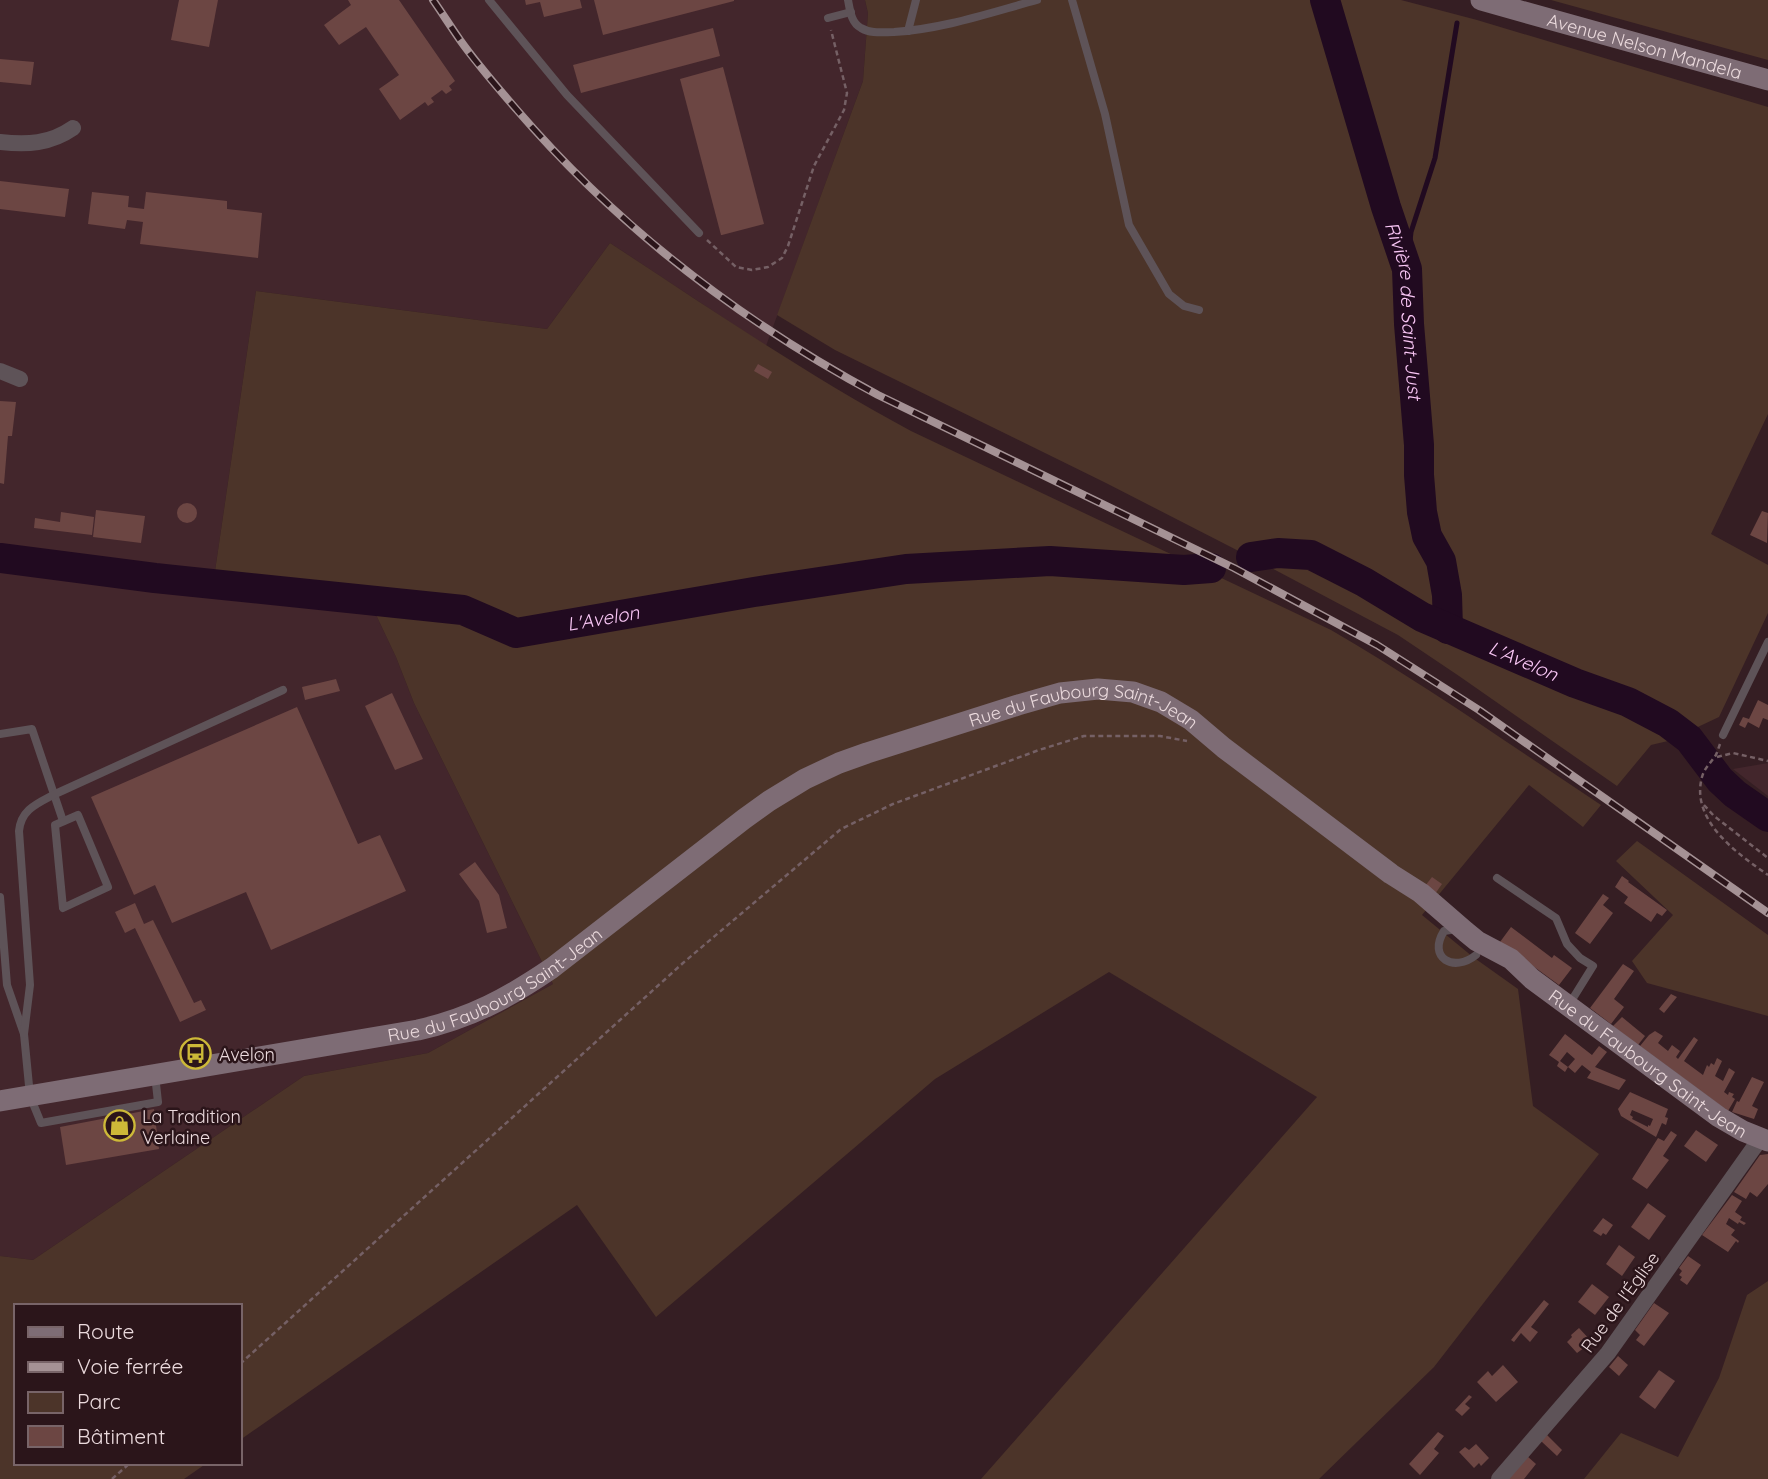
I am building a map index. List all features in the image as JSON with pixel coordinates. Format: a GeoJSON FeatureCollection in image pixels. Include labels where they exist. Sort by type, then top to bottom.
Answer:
{"type":"FeatureCollection","features":[{"type":"Feature","properties":{"kind":"main road","name":"Avenue Nelson Mandela"},"geometry":{"type":"LineString","coordinates":[[1482,0],[1768,80]]}},
{"type":"Feature","properties":{"kind":"main road","name":"Rue du Faubourg Saint-Jean"},"geometry":{"type":"LineString","coordinates":[[0,1101],[418,1030],[483,1010],[564,960],[781,793],[839,763],[933,733],[1087,702],[1134,705],[1154,712],[1224,748],[1431,901],[1454,931],[1461,946],[1532,979]]}},
{"type":"Feature","properties":{"kind":"main road","name":"Rue du Faubourg Saint-Jean"},"geometry":{"type":"LineString","coordinates":[[1454,931],[1511,959],[1532,979],[1719,1117],[1764,1140]]}},
{"type":"Feature","properties":{"kind":"street"},"geometry":{"type":"LineString","coordinates":[[0,142],[34,144],[56,138],[73,128]]}},
{"type":"Feature","properties":{"kind":"street"},"geometry":{"type":"LineString","coordinates":[[0,371],[20,379]]}},
{"type":"Feature","properties":{"kind":"street","name":"Rue de l'Église"},"geometry":{"type":"LineString","coordinates":[[1499,1479],[1613,1347],[1764,1140]]}},
{"type":"Feature","properties":{"kind":"lane"},"geometry":{"type":"LineString","coordinates":[[489,0],[578,107],[699,233]]}},
{"type":"Feature","properties":{"kind":"lane"},"geometry":{"type":"LineString","coordinates":[[848,0],[855,22],[864,30],[878,32],[942,26],[1037,0]]}},
{"type":"Feature","properties":{"kind":"lane"},"geometry":{"type":"LineString","coordinates":[[908,31],[916,0]]}},
{"type":"Feature","properties":{"kind":"lane"},"geometry":{"type":"LineString","coordinates":[[1072,0],[1105,114],[1129,225],[1169,294],[1184,306],[1199,310]]}},
{"type":"Feature","properties":{"kind":"lane"},"geometry":{"type":"LineString","coordinates":[[828,18],[851,12]]}},
{"type":"Feature","properties":{"kind":"lane"},"geometry":{"type":"LineString","coordinates":[[1723,734],[1768,642]]}},
{"type":"Feature","properties":{"kind":"lane"},"geometry":{"type":"LineString","coordinates":[[30,1096],[24,1034],[30,985],[19,831],[23,815],[32,806],[53,795],[283,691]]}},
{"type":"Feature","properties":{"kind":"lane"},"geometry":{"type":"LineString","coordinates":[[0,734],[32,729],[63,821]]}},
{"type":"Feature","properties":{"kind":"lane"},"geometry":{"type":"LineString","coordinates":[[78,816],[108,887],[63,908],[55,825],[63,821],[78,816]]}},
{"type":"Feature","properties":{"kind":"lane"},"geometry":{"type":"LineString","coordinates":[[1497,878],[1556,918],[1567,944],[1580,958],[1593,966],[1568,1006]]}},
{"type":"Feature","properties":{"kind":"lane"},"geometry":{"type":"LineString","coordinates":[[0,897],[7,985],[24,1034]]}},
{"type":"Feature","properties":{"kind":"path"},"geometry":{"type":"LineString","coordinates":[[699,233],[736,267],[760,269],[782,258],[814,166],[844,110],[847,93],[828,18]]}},
{"type":"Feature","properties":{"kind":"path"},"geometry":{"type":"LineString","coordinates":[[242,1362],[683,963],[841,829],[893,804],[1084,736],[1160,736],[1224,748]]}},
{"type":"Feature","properties":{"kind":"path"},"geometry":{"type":"LineString","coordinates":[[1768,761],[1733,753],[1720,755],[1706,768],[1701,779],[1702,802],[1709,819],[1723,839],[1768,875]]}},
{"type":"Feature","properties":{"kind":"path"},"geometry":{"type":"LineString","coordinates":[[1702,802],[1714,816],[1768,858]]}},
{"type":"Feature","properties":{"kind":"path"},"geometry":{"type":"LineString","coordinates":[[112,1479],[128,1465]]}},
{"type":"Feature","properties":{"kind":"shaded area"},"geometry":{"type":"Polygon","coordinates":[[[0,0],[865,0],[868,13],[863,81],[766,346],[610,243],[547,329],[256,291],[214,578],[369,600],[414,703],[553,984],[428,1053],[304,1076],[33,1260],[0,1256],[0,0]]]}},
{"type":"Feature","properties":{"kind":"shaded area"},"geometry":{"type":"Polygon","coordinates":[[[1768,763],[1768,796],[1733,769],[1768,763]]]}},
{"type":"Feature","properties":{"kind":"green space"},"geometry":{"type":"Polygon","coordinates":[[[865,0],[1401,0],[1768,107],[1768,414],[1711,534],[1768,565],[1768,613],[1719,717],[1668,741],[1651,745],[1617,786],[1398,635],[1106,483],[835,350],[777,315],[863,81],[868,13],[865,0]]]}},
{"type":"Feature","properties":{"kind":"green space"},"geometry":{"type":"Polygon","coordinates":[[[1551,0],[1768,0],[1768,60],[1580,8],[1551,0]]]}},
{"type":"Feature","properties":{"kind":"green space"},"geometry":{"type":"Polygon","coordinates":[[[610,243],[796,364],[911,431],[1331,630],[1434,694],[1601,805],[1583,827],[1529,785],[1422,915],[1473,957],[1518,989],[1533,1106],[1599,1154],[1434,1367],[1319,1479],[981,1479],[1317,1097],[1109,972],[935,1079],[656,1317],[577,1205],[242,1439],[242,1304],[14,1304],[14,1465],[204,1465],[184,1479],[0,1479],[0,1256],[33,1260],[304,1076],[428,1053],[553,984],[414,703],[369,600],[214,578],[256,291],[547,329],[610,243]]]}},
{"type":"Feature","properties":{"kind":"green space"},"geometry":{"type":"Polygon","coordinates":[[[1637,841],[1768,935],[1768,1016],[1647,983],[1632,961],[1673,915],[1616,861],[1637,841]]]}},
{"type":"Feature","properties":{"kind":"green space"},"geometry":{"type":"Polygon","coordinates":[[[1768,1281],[1768,1479],[1584,1479],[1621,1433],[1678,1457],[1719,1378],[1747,1295],[1768,1281]]]}},
{"type":"Feature","properties":{"kind":"building"},"geometry":{"type":"Polygon","coordinates":[[[179,0],[218,0],[209,47],[171,40],[179,0]]]}},
{"type":"Feature","properties":{"kind":"building"},"geometry":{"type":"Polygon","coordinates":[[[348,0],[399,0],[455,81],[449,86],[452,90],[446,94],[442,90],[431,98],[434,102],[428,106],[425,102],[400,120],[379,89],[399,75],[366,27],[339,45],[324,25],[351,5],[348,0]]]}},
{"type":"Feature","properties":{"kind":"building"},"geometry":{"type":"Polygon","coordinates":[[[525,0],[580,0],[582,8],[544,17],[540,2],[526,5],[525,0]]]}},
{"type":"Feature","properties":{"kind":"building"},"geometry":{"type":"Polygon","coordinates":[[[594,0],[734,0],[734,1],[603,35],[594,0]]]}},
{"type":"Feature","properties":{"kind":"building"},"geometry":{"type":"Polygon","coordinates":[[[713,28],[720,56],[581,93],[573,65],[713,28]]]}},
{"type":"Feature","properties":{"kind":"building"},"geometry":{"type":"Polygon","coordinates":[[[0,59],[34,62],[31,85],[0,82],[0,59]]]}},
{"type":"Feature","properties":{"kind":"building"},"geometry":{"type":"Polygon","coordinates":[[[723,67],[764,224],[721,235],[680,79],[723,67]]]}},
{"type":"Feature","properties":{"kind":"building"},"geometry":{"type":"Polygon","coordinates":[[[0,181],[69,189],[65,217],[0,209],[0,181]]]}},
{"type":"Feature","properties":{"kind":"building"},"geometry":{"type":"Polygon","coordinates":[[[92,192],[129,196],[128,207],[144,209],[146,192],[227,201],[227,209],[262,213],[258,258],[140,244],[143,222],[127,220],[125,229],[88,224],[92,192]]]}},
{"type":"Feature","properties":{"kind":"building"},"geometry":{"type":"Polygon","coordinates":[[[758,364],[772,372],[768,379],[754,371],[758,364]]]}},
{"type":"Feature","properties":{"kind":"building"},"geometry":{"type":"Polygon","coordinates":[[[0,401],[16,402],[12,436],[8,436],[4,484],[0,483],[0,401]]]}},
{"type":"Feature","properties":{"kind":"building"},"geometry":{"type":"Polygon","coordinates":[[[187,503],[194,506],[197,513],[194,520],[187,523],[180,520],[177,513],[180,506],[187,503]]]}},
{"type":"Feature","properties":{"kind":"building"},"geometry":{"type":"Polygon","coordinates":[[[96,510],[145,516],[141,543],[93,537],[96,510]]]}},
{"type":"Feature","properties":{"kind":"building"},"geometry":{"type":"Polygon","coordinates":[[[1762,511],[1768,513],[1767,543],[1750,535],[1762,511]]]}},
{"type":"Feature","properties":{"kind":"building"},"geometry":{"type":"Polygon","coordinates":[[[61,512],[94,517],[92,535],[34,528],[35,518],[60,522],[61,512]]]}},
{"type":"Feature","properties":{"kind":"building"},"geometry":{"type":"Polygon","coordinates":[[[336,679],[340,691],[305,700],[302,687],[336,679]]]}},
{"type":"Feature","properties":{"kind":"building"},"geometry":{"type":"Polygon","coordinates":[[[392,693],[423,759],[395,770],[365,706],[392,693]]]}},
{"type":"Feature","properties":{"kind":"building"},"geometry":{"type":"Polygon","coordinates":[[[1758,700],[1768,705],[1768,720],[1763,718],[1759,728],[1748,722],[1745,728],[1739,725],[1743,717],[1749,719],[1758,700]]]}},
{"type":"Feature","properties":{"kind":"building"},"geometry":{"type":"Polygon","coordinates":[[[297,707],[358,844],[380,835],[406,891],[271,950],[246,892],[172,923],[155,885],[134,895],[91,797],[297,707]]]}},
{"type":"Feature","properties":{"kind":"building"},"geometry":{"type":"Polygon","coordinates":[[[475,862],[499,895],[507,928],[487,933],[479,901],[459,874],[475,862]]]}},
{"type":"Feature","properties":{"kind":"building"},"geometry":{"type":"Polygon","coordinates":[[[1622,876],[1667,910],[1662,916],[1657,913],[1651,922],[1624,903],[1628,897],[1615,887],[1622,876]]]}},
{"type":"Feature","properties":{"kind":"building"},"geometry":{"type":"Polygon","coordinates":[[[1432,877],[1442,884],[1435,894],[1425,886],[1432,877]]]}},
{"type":"Feature","properties":{"kind":"building"},"geometry":{"type":"Polygon","coordinates":[[[1603,894],[1609,898],[1603,905],[1613,913],[1590,944],[1575,933],[1603,894]]]}},
{"type":"Feature","properties":{"kind":"building"},"geometry":{"type":"Polygon","coordinates":[[[135,903],[144,924],[153,920],[194,1003],[201,1000],[206,1010],[180,1022],[135,928],[125,933],[115,912],[135,903]]]}},
{"type":"Feature","properties":{"kind":"building"},"geometry":{"type":"Polygon","coordinates":[[[1511,927],[1552,958],[1554,955],[1572,968],[1559,985],[1500,942],[1511,927]]]}},
{"type":"Feature","properties":{"kind":"building"},"geometry":{"type":"Polygon","coordinates":[[[1623,964],[1634,971],[1614,999],[1624,1007],[1611,1024],[1590,1008],[1623,964]]]}},
{"type":"Feature","properties":{"kind":"building"},"geometry":{"type":"Polygon","coordinates":[[[1671,994],[1677,997],[1664,1013],[1659,1009],[1671,994]]]}},
{"type":"Feature","properties":{"kind":"building"},"geometry":{"type":"Polygon","coordinates":[[[1622,1017],[1645,1036],[1638,1045],[1613,1026],[1622,1017]]]}},
{"type":"Feature","properties":{"kind":"building"},"geometry":{"type":"Polygon","coordinates":[[[1655,1031],[1663,1036],[1658,1043],[1668,1051],[1672,1045],[1680,1051],[1676,1057],[1678,1059],[1694,1037],[1698,1040],[1684,1061],[1703,1075],[1707,1065],[1714,1065],[1717,1058],[1722,1061],[1715,1076],[1723,1081],[1729,1068],[1735,1072],[1724,1092],[1728,1095],[1729,1092],[1734,1094],[1732,1097],[1735,1099],[1728,1111],[1640,1046],[1655,1031]]]}},
{"type":"Feature","properties":{"kind":"building"},"geometry":{"type":"Polygon","coordinates":[[[1565,1034],[1592,1055],[1599,1046],[1607,1052],[1595,1067],[1626,1080],[1619,1090],[1587,1078],[1591,1072],[1582,1065],[1575,1073],[1568,1067],[1565,1072],[1557,1066],[1559,1062],[1549,1055],[1565,1034]],[[1567,1052],[1560,1061],[1568,1067],[1575,1059],[1567,1052]]]}},
{"type":"Feature","properties":{"kind":"building"},"geometry":{"type":"Polygon","coordinates":[[[1752,1077],[1764,1082],[1752,1106],[1758,1109],[1754,1119],[1732,1112],[1752,1077]]]}},
{"type":"Feature","properties":{"kind":"building"},"geometry":{"type":"Polygon","coordinates":[[[1630,1092],[1668,1109],[1665,1117],[1668,1118],[1666,1125],[1662,1123],[1656,1137],[1621,1116],[1618,1109],[1630,1092]],[[1632,1110],[1630,1115],[1632,1119],[1648,1127],[1653,1119],[1632,1110]]]}},
{"type":"Feature","properties":{"kind":"building"},"geometry":{"type":"Polygon","coordinates":[[[154,1109],[159,1149],[66,1165],[60,1127],[154,1109]]]}},
{"type":"Feature","properties":{"kind":"building"},"geometry":{"type":"Polygon","coordinates":[[[1696,1130],[1718,1145],[1706,1162],[1684,1146],[1696,1130]]]}},
{"type":"Feature","properties":{"kind":"building"},"geometry":{"type":"Polygon","coordinates":[[[1671,1131],[1677,1135],[1663,1156],[1669,1160],[1647,1189],[1632,1179],[1658,1138],[1664,1141],[1671,1131]]]}},
{"type":"Feature","properties":{"kind":"building"},"geometry":{"type":"Polygon","coordinates":[[[1768,1154],[1768,1184],[1757,1197],[1750,1192],[1746,1199],[1734,1192],[1760,1155],[1768,1154]]]}},
{"type":"Feature","properties":{"kind":"building"},"geometry":{"type":"Polygon","coordinates":[[[1732,1195],[1742,1201],[1735,1212],[1742,1217],[1740,1220],[1746,1223],[1738,1224],[1729,1218],[1726,1224],[1735,1230],[1731,1235],[1739,1241],[1736,1241],[1728,1252],[1702,1235],[1732,1195]]]}},
{"type":"Feature","properties":{"kind":"building"},"geometry":{"type":"Polygon","coordinates":[[[1648,1203],[1666,1216],[1649,1240],[1631,1227],[1648,1203]]]}},
{"type":"Feature","properties":{"kind":"building"},"geometry":{"type":"Polygon","coordinates":[[[1603,1218],[1613,1225],[1606,1235],[1603,1233],[1601,1236],[1593,1231],[1603,1218]]]}},
{"type":"Feature","properties":{"kind":"building"},"geometry":{"type":"Polygon","coordinates":[[[1619,1245],[1635,1257],[1622,1276],[1606,1264],[1619,1245]]]}},
{"type":"Feature","properties":{"kind":"building"},"geometry":{"type":"Polygon","coordinates":[[[1688,1256],[1701,1265],[1687,1285],[1680,1280],[1682,1271],[1679,1268],[1688,1256]]]}},
{"type":"Feature","properties":{"kind":"building"},"geometry":{"type":"Polygon","coordinates":[[[1592,1284],[1609,1297],[1595,1315],[1578,1302],[1592,1284]]]}},
{"type":"Feature","properties":{"kind":"building"},"geometry":{"type":"Polygon","coordinates":[[[1544,1300],[1549,1304],[1531,1327],[1538,1332],[1530,1342],[1521,1333],[1514,1342],[1511,1340],[1544,1300]]]}},
{"type":"Feature","properties":{"kind":"building"},"geometry":{"type":"Polygon","coordinates":[[[1654,1303],[1669,1313],[1644,1346],[1636,1340],[1640,1335],[1635,1330],[1654,1303]]]}},
{"type":"Feature","properties":{"kind":"building"},"geometry":{"type":"Polygon","coordinates":[[[1579,1328],[1592,1342],[1577,1353],[1567,1342],[1579,1328]]]}},
{"type":"Feature","properties":{"kind":"building"},"geometry":{"type":"Polygon","coordinates":[[[1618,1356],[1628,1365],[1619,1376],[1609,1367],[1618,1356]]]}},
{"type":"Feature","properties":{"kind":"building"},"geometry":{"type":"Polygon","coordinates":[[[1503,1365],[1518,1382],[1496,1402],[1477,1382],[1488,1371],[1492,1376],[1503,1365]]]}},
{"type":"Feature","properties":{"kind":"building"},"geometry":{"type":"Polygon","coordinates":[[[1659,1370],[1675,1381],[1655,1409],[1639,1397],[1659,1370]]]}},
{"type":"Feature","properties":{"kind":"building"},"geometry":{"type":"Polygon","coordinates":[[[1469,1395],[1472,1397],[1465,1404],[1470,1408],[1462,1416],[1455,1410],[1469,1395]]]}},
{"type":"Feature","properties":{"kind":"building"},"geometry":{"type":"Polygon","coordinates":[[[1438,1432],[1444,1436],[1434,1449],[1439,1453],[1420,1475],[1409,1464],[1438,1432]]]}},
{"type":"Feature","properties":{"kind":"building"},"geometry":{"type":"Polygon","coordinates":[[[1547,1435],[1562,1450],[1557,1456],[1541,1441],[1547,1435]]]}},
{"type":"Feature","properties":{"kind":"building"},"geometry":{"type":"Polygon","coordinates":[[[1476,1444],[1489,1458],[1481,1466],[1479,1463],[1474,1468],[1459,1452],[1465,1447],[1469,1450],[1476,1444]]]}},
{"type":"Feature","properties":{"kind":"building"},"geometry":{"type":"Polygon","coordinates":[[[1527,1456],[1536,1464],[1524,1479],[1508,1479],[1527,1456]]]}},
{"type":"Feature","properties":{"kind":"waterway","name":"Rivière de Saint-Just"},"geometry":{"type":"LineString","coordinates":[[1325,0],[1407,269],[1422,512],[1427,536],[1441,561],[1447,595],[1448,629]]}},
{"type":"Feature","properties":{"kind":"waterway"},"geometry":{"type":"LineString","coordinates":[[1407,269],[1411,232],[1435,158],[1457,23]]}},
{"type":"Feature","properties":{"kind":"waterway","name":"L'Avelon"},"geometry":{"type":"LineString","coordinates":[[1251,557],[1278,553],[1311,555],[1364,582],[1422,617],[1575,683],[1628,702],[1668,723],[1689,739],[1720,780],[1768,817]]}},
{"type":"Feature","properties":{"kind":"waterway","name":"L'Avelon"},"geometry":{"type":"LineString","coordinates":[[0,558],[155,578],[463,610],[516,633],[906,569],[1050,561],[1184,570],[1211,568]]}},
{"type":"Feature","properties":{"kind":"railway"},"geometry":{"type":"LineString","coordinates":[[433,0],[480,67],[556,153],[640,232],[731,304],[828,367],[878,395],[1234,568],[1377,645],[1479,710],[1768,913]]}},
{"type":"Feature","properties":{"kind":"place","name":"Avelon"},"geometry":{"type":"Point","coordinates":[196,1054]}},
{"type":"Feature","properties":{"kind":"place","name":"La Tradition Verlaine"},"geometry":{"type":"Point","coordinates":[119,1126]}}]}
